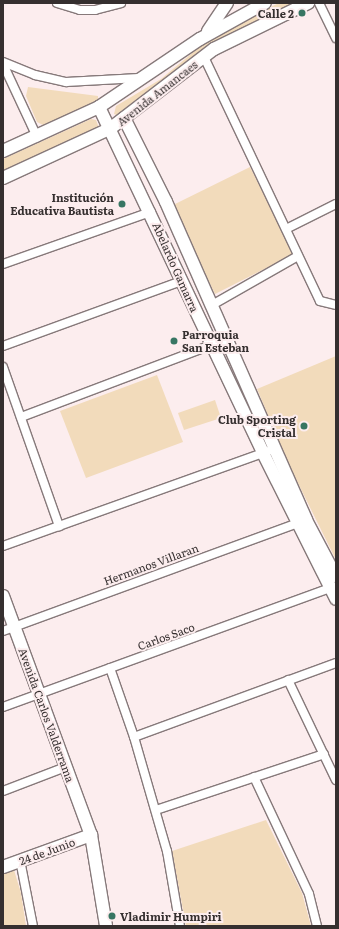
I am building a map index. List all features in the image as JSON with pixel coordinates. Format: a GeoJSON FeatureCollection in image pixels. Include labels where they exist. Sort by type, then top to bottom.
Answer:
{"type":"FeatureCollection","features":[{"type":"Feature","properties":{"kind":"street"},"geometry":{"type":"LineString","coordinates":[[57,3],[102,9],[121,3]]}},
{"type":"Feature","properties":{"kind":"street"},"geometry":{"type":"LineString","coordinates":[[200,39],[227,3]]}},
{"type":"Feature","properties":{"kind":"street","name":"Avenida Amancaes"},"geometry":{"type":"LineString","coordinates":[[3,151],[37,137],[99,107],[200,39],[265,3]]}},
{"type":"Feature","properties":{"kind":"street","name":"Avenida Amancaes"},"geometry":{"type":"LineString","coordinates":[[3,178],[111,128],[214,49],[308,3]]}},
{"type":"Feature","properties":{"kind":"street"},"geometry":{"type":"LineString","coordinates":[[319,3],[336,38]]}},
{"type":"Feature","properties":{"kind":"street"},"geometry":{"type":"LineString","coordinates":[[204,57],[320,300],[332,305]]}},
{"type":"Feature","properties":{"kind":"street"},"geometry":{"type":"LineString","coordinates":[[3,63],[35,75],[66,82],[140,78]]}},
{"type":"Feature","properties":{"kind":"street"},"geometry":{"type":"LineString","coordinates":[[3,63],[37,137]]}},
{"type":"Feature","properties":{"kind":"street","name":"Abelardo Gamarra"},"geometry":{"type":"LineString","coordinates":[[99,107],[111,128],[151,212],[263,453],[302,521],[334,583],[336,599]]}},
{"type":"Feature","properties":{"kind":"street","name":"Abelardo Gamarra"},"geometry":{"type":"LineString","coordinates":[[124,118],[166,202],[212,305],[275,449],[302,521]]}},
{"type":"Feature","properties":{"kind":"street"},"geometry":{"type":"LineString","coordinates":[[286,229],[336,204]]}},
{"type":"Feature","properties":{"kind":"street"},"geometry":{"type":"LineString","coordinates":[[3,264],[151,212]]}},
{"type":"Feature","properties":{"kind":"street"},"geometry":{"type":"LineString","coordinates":[[212,305],[298,256]]}},
{"type":"Feature","properties":{"kind":"street"},"geometry":{"type":"LineString","coordinates":[[3,346],[182,281]]}},
{"type":"Feature","properties":{"kind":"street"},"geometry":{"type":"LineString","coordinates":[[21,417],[227,339]]}},
{"type":"Feature","properties":{"kind":"street"},"geometry":{"type":"LineString","coordinates":[[3,367],[59,526]]}},
{"type":"Feature","properties":{"kind":"street"},"geometry":{"type":"LineString","coordinates":[[3,546],[275,449]]}},
{"type":"Feature","properties":{"kind":"street","name":"Hermanos Villaran"},"geometry":{"type":"LineString","coordinates":[[9,629],[302,521]]}},
{"type":"Feature","properties":{"kind":"street","name":"Carlos Saco"},"geometry":{"type":"LineString","coordinates":[[3,707],[334,583]]}},
{"type":"Feature","properties":{"kind":"street","name":"Avenida Carlos Valderrama"},"geometry":{"type":"LineString","coordinates":[[3,596],[9,629],[39,694],[91,835],[106,926]]}},
{"type":"Feature","properties":{"kind":"street"},"geometry":{"type":"LineString","coordinates":[[134,737],[336,663]]}},
{"type":"Feature","properties":{"kind":"street"},"geometry":{"type":"LineString","coordinates":[[110,668],[134,737],[156,810],[167,851],[180,926]]}},
{"type":"Feature","properties":{"kind":"street"},"geometry":{"type":"LineString","coordinates":[[288,680],[336,780]]}},
{"type":"Feature","properties":{"kind":"street"},"geometry":{"type":"LineString","coordinates":[[156,810],[324,754]]}},
{"type":"Feature","properties":{"kind":"street"},"geometry":{"type":"LineString","coordinates":[[3,791],[66,768]]}},
{"type":"Feature","properties":{"kind":"street"},"geometry":{"type":"LineString","coordinates":[[254,777],[309,894],[317,926]]}},
{"type":"Feature","properties":{"kind":"street","name":"24 de Junio"},"geometry":{"type":"LineString","coordinates":[[3,867],[91,835]]}},
{"type":"Feature","properties":{"kind":"street"},"geometry":{"type":"LineString","coordinates":[[20,860],[32,926]]}},
{"type":"Feature","properties":{"kind":"shaded area"},"geometry":{"type":"Polygon","coordinates":[[[279,3],[299,3],[235,34],[119,116],[114,114],[116,106],[161,79],[215,34],[279,3]]]}},
{"type":"Feature","properties":{"kind":"shaded area"},"geometry":{"type":"Polygon","coordinates":[[[28,87],[98,96],[98,101],[43,125],[37,122],[26,96],[28,87]]]}},
{"type":"Feature","properties":{"kind":"shaded area"},"geometry":{"type":"Polygon","coordinates":[[[91,119],[96,120],[99,128],[3,173],[3,159],[91,119]]]}},
{"type":"Feature","properties":{"kind":"shaded area"},"geometry":{"type":"Polygon","coordinates":[[[250,167],[294,254],[215,294],[171,206],[250,167]]]}},
{"type":"Feature","properties":{"kind":"shaded area","name":"Club Sporting Cristal"},"geometry":{"type":"Polygon","coordinates":[[[336,356],[336,560],[288,463],[257,389],[336,356]]]}},
{"type":"Feature","properties":{"kind":"shaded area"},"geometry":{"type":"Polygon","coordinates":[[[157,375],[183,442],[86,478],[60,411],[157,375]]]}},
{"type":"Feature","properties":{"kind":"shaded area"},"geometry":{"type":"Polygon","coordinates":[[[215,400],[221,418],[184,430],[178,413],[215,400]]]}},
{"type":"Feature","properties":{"kind":"shaded area"},"geometry":{"type":"Polygon","coordinates":[[[266,820],[302,893],[311,926],[186,926],[172,851],[266,820]]]}},
{"type":"Feature","properties":{"kind":"shaded area"},"geometry":{"type":"Polygon","coordinates":[[[14,870],[21,893],[26,926],[3,926],[3,874],[14,870]]]}},
{"type":"Feature","properties":{"kind":"place","name":"Calle 2"},"geometry":{"type":"Point","coordinates":[302,13]}},
{"type":"Feature","properties":{"kind":"place","name":"Institución Educativa Bautista"},"geometry":{"type":"Point","coordinates":[122,204]}},
{"type":"Feature","properties":{"kind":"place","name":"Parroquia San Esteban"},"geometry":{"type":"Point","coordinates":[174,341]}},
{"type":"Feature","properties":{"kind":"place","name":"Club Sporting Cristal"},"geometry":{"type":"Point","coordinates":[304,426]}},
{"type":"Feature","properties":{"kind":"place","name":"Vladimir Humpiri"},"geometry":{"type":"Point","coordinates":[112,916]}}]}
